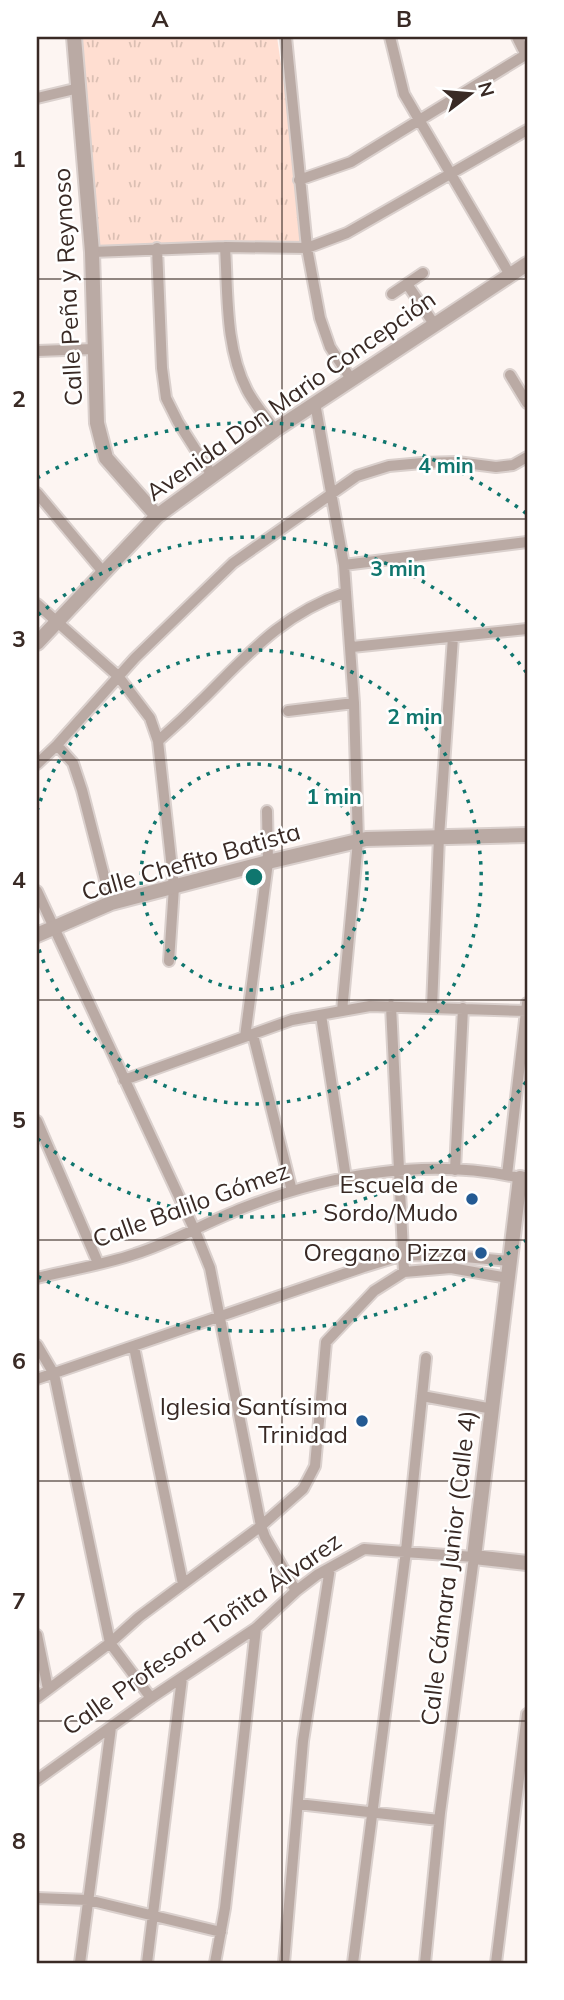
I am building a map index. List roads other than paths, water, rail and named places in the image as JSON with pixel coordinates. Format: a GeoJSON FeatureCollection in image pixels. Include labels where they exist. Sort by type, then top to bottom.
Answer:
{"type":"FeatureCollection","features":[{"type":"Feature","properties":{"kind":"street","name":"Calle Peña y Reynoso"},"geometry":{"type":"LineString","coordinates":[[74,37],[92,252],[97,423],[106,458],[157,516]]}},
{"type":"Feature","properties":{"kind":"street"},"geometry":{"type":"LineString","coordinates":[[286,37],[307,248],[320,318],[330,347],[351,379]]}},
{"type":"Feature","properties":{"kind":"street"},"geometry":{"type":"LineString","coordinates":[[390,37],[404,94],[510,275]]}},
{"type":"Feature","properties":{"kind":"street"},"geometry":{"type":"LineString","coordinates":[[299,180],[351,162],[527,55],[517,37]]}},
{"type":"Feature","properties":{"kind":"street"},"geometry":{"type":"LineString","coordinates":[[37,98],[79,88]]}},
{"type":"Feature","properties":{"kind":"street"},"geometry":{"type":"LineString","coordinates":[[92,252],[157,248],[307,248],[347,233],[527,130]]}},
{"type":"Feature","properties":{"kind":"street"},"geometry":{"type":"LineString","coordinates":[[225,247],[231,337],[237,366],[247,391],[275,430]]}},
{"type":"Feature","properties":{"kind":"street"},"geometry":{"type":"LineString","coordinates":[[157,248],[162,368],[166,398],[213,477]]}},
{"type":"Feature","properties":{"kind":"street","name":"Avenida Don Mario Concepción"},"geometry":{"type":"LineString","coordinates":[[37,643],[157,516],[275,430],[527,264]]}},
{"type":"Feature","properties":{"kind":"street"},"geometry":{"type":"LineString","coordinates":[[392,294],[423,273]]}},
{"type":"Feature","properties":{"kind":"street"},"geometry":{"type":"LineString","coordinates":[[407,284],[434,324]]}},
{"type":"Feature","properties":{"kind":"street"},"geometry":{"type":"LineString","coordinates":[[37,351],[94,349]]}},
{"type":"Feature","properties":{"kind":"street"},"geometry":{"type":"LineString","coordinates":[[510,375],[527,403]]}},
{"type":"Feature","properties":{"kind":"street"},"geometry":{"type":"LineString","coordinates":[[315,403],[344,565],[352,648],[358,841],[342,1011]]}},
{"type":"Feature","properties":{"kind":"street"},"geometry":{"type":"LineString","coordinates":[[37,764],[118,676],[233,563],[333,495],[356,476],[389,466],[457,462],[496,467],[513,465],[527,457]]}},
{"type":"Feature","properties":{"kind":"street"},"geometry":{"type":"LineString","coordinates":[[37,494],[104,573]]}},
{"type":"Feature","properties":{"kind":"street"},"geometry":{"type":"LineString","coordinates":[[344,565],[527,542]]}},
{"type":"Feature","properties":{"kind":"street"},"geometry":{"type":"LineString","coordinates":[[158,741],[244,657],[286,621],[319,602],[346,592]]}},
{"type":"Feature","properties":{"kind":"street"},"geometry":{"type":"LineString","coordinates":[[37,604],[118,676],[150,718],[158,741],[174,887],[169,961]]}},
{"type":"Feature","properties":{"kind":"street"},"geometry":{"type":"LineString","coordinates":[[352,648],[527,629]]}},
{"type":"Feature","properties":{"kind":"street"},"geometry":{"type":"LineString","coordinates":[[432,1007],[439,837],[453,637]]}},
{"type":"Feature","properties":{"kind":"street"},"geometry":{"type":"LineString","coordinates":[[288,710],[354,704]]}},
{"type":"Feature","properties":{"kind":"street"},"geometry":{"type":"LineString","coordinates":[[57,745],[73,763],[111,904]]}},
{"type":"Feature","properties":{"kind":"street"},"geometry":{"type":"LineString","coordinates":[[267,811],[268,862],[249,1036],[292,1191]]}},
{"type":"Feature","properties":{"kind":"street","name":"Calle Chefito Batista"},"geometry":{"type":"LineString","coordinates":[[37,935],[111,904],[358,841],[527,835]]}},
{"type":"Feature","properties":{"kind":"street"},"geometry":{"type":"LineString","coordinates":[[37,891],[210,1268],[261,1526],[296,1591]]}},
{"type":"Feature","properties":{"kind":"street"},"geometry":{"type":"LineString","coordinates":[[518,1178],[527,1003]]}},
{"type":"Feature","properties":{"kind":"street"},"geometry":{"type":"LineString","coordinates":[[124,1080],[292,1020],[370,1006],[527,1011]]}},
{"type":"Feature","properties":{"kind":"street"},"geometry":{"type":"LineString","coordinates":[[391,1006],[404,1272]]}},
{"type":"Feature","properties":{"kind":"street"},"geometry":{"type":"LineString","coordinates":[[455,1170],[463,1007]]}},
{"type":"Feature","properties":{"kind":"street"},"geometry":{"type":"LineString","coordinates":[[321,1015],[346,1178]]}},
{"type":"Feature","properties":{"kind":"street"},"geometry":{"type":"LineString","coordinates":[[37,1121],[98,1263]]}},
{"type":"Feature","properties":{"kind":"street","name":"Calle Balilo Gómez"},"geometry":{"type":"LineString","coordinates":[[37,1278],[134,1255],[241,1209],[292,1191],[346,1178],[398,1170],[455,1170],[518,1178]]}},
{"type":"Feature","properties":{"kind":"street","name":"Calle Cámara Junior (Calle 4)"},"geometry":{"type":"LineString","coordinates":[[425,1963],[439,1819],[493,1409],[518,1178]]}},
{"type":"Feature","properties":{"kind":"street"},"geometry":{"type":"LineString","coordinates":[[37,1379],[403,1255],[510,1261]]}},
{"type":"Feature","properties":{"kind":"street"},"geometry":{"type":"LineString","coordinates":[[37,1698],[110,1643],[139,1617],[261,1526],[303,1489],[315,1466],[326,1342],[374,1291],[404,1272],[451,1268],[508,1278]]}},
{"type":"Feature","properties":{"kind":"street"},"geometry":{"type":"LineString","coordinates":[[37,1345],[54,1374],[110,1643],[151,1698]]}},
{"type":"Feature","properties":{"kind":"street"},"geometry":{"type":"LineString","coordinates":[[134,1347],[183,1584]]}},
{"type":"Feature","properties":{"kind":"street"},"geometry":{"type":"LineString","coordinates":[[354,1963],[426,1358]]}},
{"type":"Feature","properties":{"kind":"street"},"geometry":{"type":"LineString","coordinates":[[422,1396],[493,1409]]}},
{"type":"Feature","properties":{"kind":"street","name":"Calle Profesora Toñita Álvarez"},"geometry":{"type":"LineString","coordinates":[[37,1783],[151,1698],[256,1628],[296,1591],[364,1549],[527,1563]]}},
{"type":"Feature","properties":{"kind":"street"},"geometry":{"type":"LineString","coordinates":[[284,1963],[303,1741],[330,1568]]}},
{"type":"Feature","properties":{"kind":"street"},"geometry":{"type":"LineString","coordinates":[[215,1963],[221,1932],[256,1628]]}},
{"type":"Feature","properties":{"kind":"street"},"geometry":{"type":"LineString","coordinates":[[37,1634],[48,1689]]}},
{"type":"Feature","properties":{"kind":"street"},"geometry":{"type":"LineString","coordinates":[[147,1963],[182,1678]]}},
{"type":"Feature","properties":{"kind":"street"},"geometry":{"type":"LineString","coordinates":[[496,1963],[527,1714]]}},
{"type":"Feature","properties":{"kind":"street"},"geometry":{"type":"LineString","coordinates":[[80,1963],[111,1727]]}},
{"type":"Feature","properties":{"kind":"street"},"geometry":{"type":"LineString","coordinates":[[298,1804],[439,1819]]}},
{"type":"Feature","properties":{"kind":"street"},"geometry":{"type":"LineString","coordinates":[[37,1898],[88,1900],[221,1932]]}},
{"type":"Feature","properties":{"kind":"place","name":"Escuela de Sordo/Mudo"},"geometry":{"type":"Point","coordinates":[472,1199]}},
{"type":"Feature","properties":{"kind":"place","name":"Oregano Pizza"},"geometry":{"type":"Point","coordinates":[481,1253]}},
{"type":"Feature","properties":{"kind":"place","name":"Iglesia Santísima Trinidad"},"geometry":{"type":"Point","coordinates":[362,1421]}}]}
